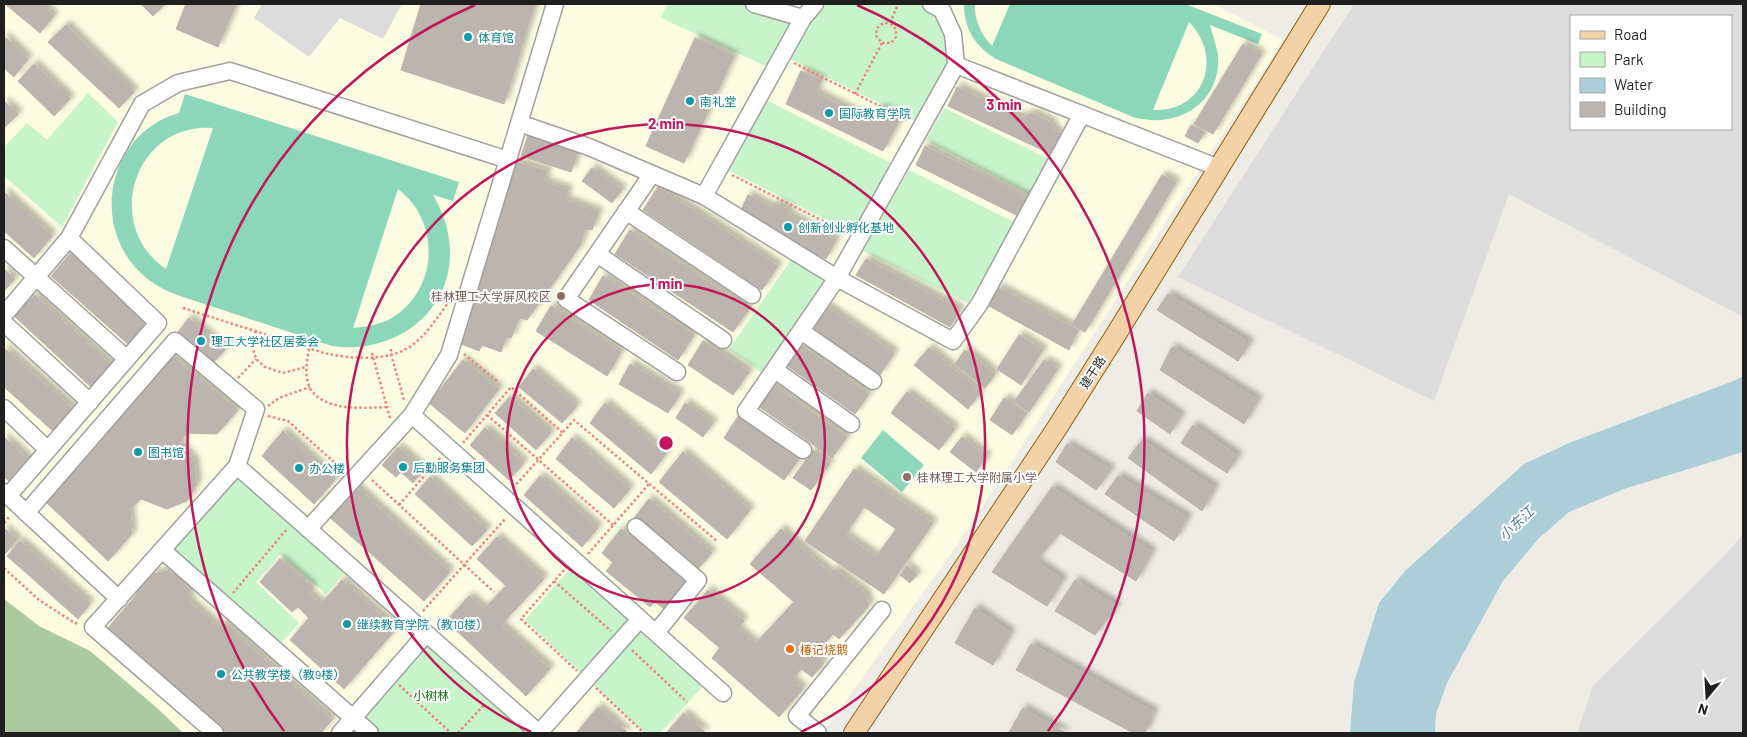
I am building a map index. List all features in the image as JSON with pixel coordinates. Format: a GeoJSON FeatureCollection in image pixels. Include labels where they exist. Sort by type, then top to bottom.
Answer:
{"type":"FeatureCollection","features":[{"type":"Feature","properties":{"kind":"main road","name":"建干路"},"geometry":{"type":"LineString","coordinates":[[854,733],[1056,428],[1320,4]]}},
{"type":"Feature","properties":{"kind":"lane"},"geometry":{"type":"LineString","coordinates":[[308,529],[358,475],[449,355],[555,4]]}},
{"type":"Feature","properties":{"kind":"lane"},"geometry":{"type":"LineString","coordinates":[[754,4],[803,18]]}},
{"type":"Feature","properties":{"kind":"lane"},"geometry":{"type":"LineString","coordinates":[[704,196],[803,18],[814,4]]}},
{"type":"Feature","properties":{"kind":"lane"},"geometry":{"type":"LineString","coordinates":[[802,450],[746,411],[837,278],[956,64],[953,34],[942,10],[931,4]]}},
{"type":"Feature","properties":{"kind":"lane"},"geometry":{"type":"LineString","coordinates":[[956,64],[1219,168]]}},
{"type":"Feature","properties":{"kind":"lane"},"geometry":{"type":"LineString","coordinates":[[4,316],[70,238],[142,104],[178,83],[230,71],[508,160]]}},
{"type":"Feature","properties":{"kind":"lane"},"geometry":{"type":"LineString","coordinates":[[519,123],[589,147],[704,196],[837,278],[953,341],[980,303],[1082,114]]}},
{"type":"Feature","properties":{"kind":"lane"},"geometry":{"type":"LineString","coordinates":[[652,174],[566,299],[677,372]]}},
{"type":"Feature","properties":{"kind":"lane"},"geometry":{"type":"LineString","coordinates":[[626,211],[752,295]]}},
{"type":"Feature","properties":{"kind":"lane"},"geometry":{"type":"LineString","coordinates":[[70,238],[158,323],[48,450],[6,494],[119,598]]}},
{"type":"Feature","properties":{"kind":"lane"},"geometry":{"type":"LineString","coordinates":[[4,248],[127,359]]}},
{"type":"Feature","properties":{"kind":"lane"},"geometry":{"type":"LineString","coordinates":[[597,254],[723,340]]}},
{"type":"Feature","properties":{"kind":"lane"},"geometry":{"type":"LineString","coordinates":[[4,323],[90,402]]}},
{"type":"Feature","properties":{"kind":"lane"},"geometry":{"type":"LineString","coordinates":[[801,331],[873,381]]}},
{"type":"Feature","properties":{"kind":"lane"},"geometry":{"type":"LineString","coordinates":[[26,513],[175,341],[256,409],[237,466],[93,627],[215,733]]}},
{"type":"Feature","properties":{"kind":"lane"},"geometry":{"type":"LineString","coordinates":[[774,370],[851,424]]}},
{"type":"Feature","properties":{"kind":"lane"},"geometry":{"type":"LineString","coordinates":[[4,408],[48,450]]}},
{"type":"Feature","properties":{"kind":"lane"},"geometry":{"type":"LineString","coordinates":[[408,408],[450,453],[512,500],[576,562],[723,693]]}},
{"type":"Feature","properties":{"kind":"lane"},"geometry":{"type":"LineString","coordinates":[[237,466],[539,733],[640,619]]}},
{"type":"Feature","properties":{"kind":"lane"},"geometry":{"type":"LineString","coordinates":[[636,527],[698,580],[656,633]]}},
{"type":"Feature","properties":{"kind":"lane"},"geometry":{"type":"LineString","coordinates":[[162,550],[370,733]]}},
{"type":"Feature","properties":{"kind":"lane"},"geometry":{"type":"LineString","coordinates":[[818,733],[797,716],[882,610]]}},
{"type":"Feature","properties":{"kind":"lane"},"geometry":{"type":"LineString","coordinates":[[340,733],[426,634]]}},
{"type":"Feature","properties":{"kind":"path"},"geometry":{"type":"LineString","coordinates":[[890,23],[898,4]]}},
{"type":"Feature","properties":{"kind":"path"},"geometry":{"type":"LineString","coordinates":[[883,23],[890,23],[896,29],[896,38],[891,43],[882,43],[876,36],[877,28],[883,23]]}},
{"type":"Feature","properties":{"kind":"path"},"geometry":{"type":"LineString","coordinates":[[855,94],[882,43]]}},
{"type":"Feature","properties":{"kind":"path"},"geometry":{"type":"LineString","coordinates":[[786,59],[918,124]]}},
{"type":"Feature","properties":{"kind":"path"},"geometry":{"type":"LineString","coordinates":[[719,168],[860,239]]}},
{"type":"Feature","properties":{"kind":"path"},"geometry":{"type":"LineString","coordinates":[[182,308],[309,348],[348,358],[390,354],[411,346],[427,330],[450,301]]}},
{"type":"Feature","properties":{"kind":"path"},"geometry":{"type":"LineString","coordinates":[[256,331],[252,346],[256,359],[265,367],[283,373],[306,367]]}},
{"type":"Feature","properties":{"kind":"path"},"geometry":{"type":"LineString","coordinates":[[309,348],[306,367],[310,387],[324,402],[354,409],[387,407]]}},
{"type":"Feature","properties":{"kind":"path"},"geometry":{"type":"LineString","coordinates":[[392,348],[390,354],[408,408]]}},
{"type":"Feature","properties":{"kind":"path"},"geometry":{"type":"LineString","coordinates":[[462,352],[497,381]]}},
{"type":"Feature","properties":{"kind":"path"},"geometry":{"type":"LineString","coordinates":[[372,353],[390,418]]}},
{"type":"Feature","properties":{"kind":"path"},"geometry":{"type":"LineString","coordinates":[[399,505],[487,415],[511,386],[563,432]]}},
{"type":"Feature","properties":{"kind":"path"},"geometry":{"type":"LineString","coordinates":[[264,409],[278,398],[310,387]]}},
{"type":"Feature","properties":{"kind":"path"},"geometry":{"type":"LineString","coordinates":[[262,415],[288,421],[399,505],[494,592]]}},
{"type":"Feature","properties":{"kind":"path"},"geometry":{"type":"LineString","coordinates":[[487,415],[613,525]]}},
{"type":"Feature","properties":{"kind":"path"},"geometry":{"type":"LineString","coordinates":[[413,622],[464,564],[512,500],[538,460],[574,420],[718,542]]}},
{"type":"Feature","properties":{"kind":"path"},"geometry":{"type":"LineString","coordinates":[[644,733],[521,619],[613,525],[649,484]]}},
{"type":"Feature","properties":{"kind":"path"},"geometry":{"type":"LineString","coordinates":[[224,604],[296,518]]}},
{"type":"Feature","properties":{"kind":"path"},"geometry":{"type":"LineString","coordinates":[[4,568],[39,600],[75,623],[93,627]]}},
{"type":"Feature","properties":{"kind":"path"},"geometry":{"type":"LineString","coordinates":[[389,676],[451,733]]}},
{"type":"Feature","properties":{"kind":"path"},"geometry":{"type":"LineString","coordinates":[[458,733],[494,694]]}},
{"type":"Feature","properties":{"kind":"shaded area","name":"桂林理工大学屏风校区"},"geometry":{"type":"Polygon","coordinates":[[[4,4],[262,4],[254,18],[309,57],[340,18],[383,39],[402,4],[1213,4],[1283,40],[965,534],[823,733],[183,733],[156,707],[90,651],[39,626],[4,599],[4,4]]]}},
{"type":"Feature","properties":{"kind":"shaded area"},"geometry":{"type":"Polygon","coordinates":[[[262,4],[402,4],[383,40],[309,58],[253,18],[262,4]]]}},
{"type":"Feature","properties":{"kind":"shaded area"},"geometry":{"type":"Polygon","coordinates":[[[1354,4],[1743,4],[1743,317],[1509,194],[1434,401],[1178,277],[1354,4]]]}},
{"type":"Feature","properties":{"kind":"shaded area"},"geometry":{"type":"Polygon","coordinates":[[[1743,534],[1743,733],[1577,733],[1593,686],[1728,552],[1743,534]]]}},
{"type":"Feature","properties":{"kind":"green space"},"geometry":{"type":"Polygon","coordinates":[[[667,4],[740,4],[796,20],[770,68],[661,18],[667,4]]]}},
{"type":"Feature","properties":{"kind":"green space"},"geometry":{"type":"Polygon","coordinates":[[[823,4],[918,4],[938,16],[946,36],[948,66],[919,123],[788,58],[814,14],[823,4]]]}},
{"type":"Feature","properties":{"kind":"green space"},"geometry":{"type":"Polygon","coordinates":[[[964,4],[975,4],[979,27],[992,46],[1010,4],[1185,4],[1262,34],[1258,44],[1210,25],[1217,51],[1218,67],[1208,95],[1199,105],[1188,112],[1162,120],[1147,120],[1133,117],[996,59],[982,48],[972,36],[964,4]],[[1189,22],[1153,110],[1171,109],[1185,102],[1196,93],[1203,80],[1206,66],[1205,51],[1200,36],[1189,22]]]}},
{"type":"Feature","properties":{"kind":"green space"},"geometry":{"type":"Polygon","coordinates":[[[88,93],[118,122],[62,227],[4,176],[4,147],[27,123],[47,140],[88,93]]]}},
{"type":"Feature","properties":{"kind":"green space"},"geometry":{"type":"Polygon","coordinates":[[[185,94],[459,182],[453,201],[433,195],[446,224],[450,260],[445,283],[435,303],[420,320],[402,334],[380,343],[357,347],[332,346],[177,295],[152,282],[131,262],[119,241],[113,219],[112,196],[116,174],[126,154],[139,136],[157,122],[179,113],[185,94]],[[213,128],[185,131],[163,142],[146,159],[136,181],[132,204],[135,228],[146,250],[166,269],[213,128]],[[398,189],[353,328],[381,323],[390,319],[406,307],[418,292],[425,275],[428,256],[427,238],[422,219],[412,203],[398,189]]]}},
{"type":"Feature","properties":{"kind":"green space"},"geometry":{"type":"Polygon","coordinates":[[[764,99],[891,163],[852,233],[728,170],[764,99]]]}},
{"type":"Feature","properties":{"kind":"green space"},"geometry":{"type":"Polygon","coordinates":[[[944,108],[1049,159],[1031,195],[926,140],[944,108]]]}},
{"type":"Feature","properties":{"kind":"green space"},"geometry":{"type":"Polygon","coordinates":[[[909,170],[1016,223],[968,303],[863,251],[909,170]]]}},
{"type":"Feature","properties":{"kind":"green space"},"geometry":{"type":"Polygon","coordinates":[[[793,257],[829,281],[765,375],[729,349],[793,257]]]}},
{"type":"Feature","properties":{"kind":"green space"},"geometry":{"type":"Polygon","coordinates":[[[883,430],[924,465],[902,492],[861,458],[883,430]]]}},
{"type":"Feature","properties":{"kind":"green space"},"geometry":{"type":"Polygon","coordinates":[[[238,470],[347,569],[326,594],[280,554],[256,582],[299,623],[278,647],[168,550],[238,470]]]}},
{"type":"Feature","properties":{"kind":"green space"},"geometry":{"type":"Polygon","coordinates":[[[574,564],[706,683],[660,733],[644,733],[525,620],[574,564]]]}},
{"type":"Feature","properties":{"kind":"green space"},"geometry":{"type":"Polygon","coordinates":[[[4,599],[39,626],[90,651],[156,707],[183,733],[4,733],[4,599]]]}},
{"type":"Feature","properties":{"kind":"green space","name":"小树林"},"geometry":{"type":"Polygon","coordinates":[[[427,640],[532,733],[379,733],[360,717],[427,640]]]}},
{"type":"Feature","properties":{"kind":"water","name":"小东江"},"geometry":{"type":"Polygon","coordinates":[[[1743,376],[1743,452],[1624,489],[1569,512],[1538,539],[1503,581],[1447,683],[1436,714],[1435,733],[1350,733],[1354,682],[1379,603],[1406,570],[1524,464],[1569,443],[1743,376]]]}},
{"type":"Feature","properties":{"kind":"building"},"geometry":{"type":"Polygon","coordinates":[[[5,4],[40,4],[54,16],[40,33],[5,4]]]}},
{"type":"Feature","properties":{"kind":"building"},"geometry":{"type":"Polygon","coordinates":[[[141,4],[165,4],[153,16],[141,4]]]}},
{"type":"Feature","properties":{"kind":"building"},"geometry":{"type":"Polygon","coordinates":[[[186,4],[236,4],[218,47],[176,29],[186,4]]]}},
{"type":"Feature","properties":{"kind":"building","name":"体育馆"},"geometry":{"type":"Polygon","coordinates":[[[421,4],[535,4],[504,104],[401,70],[421,4]]]}},
{"type":"Feature","properties":{"kind":"building"},"geometry":{"type":"Polygon","coordinates":[[[66,25],[134,92],[119,108],[48,42],[66,25]]]}},
{"type":"Feature","properties":{"kind":"building"},"geometry":{"type":"Polygon","coordinates":[[[4,36],[28,59],[14,77],[4,68],[4,36]]]}},
{"type":"Feature","properties":{"kind":"building","name":"南礼堂"},"geometry":{"type":"Polygon","coordinates":[[[695,38],[734,56],[684,163],[646,146],[695,38]]]}},
{"type":"Feature","properties":{"kind":"building"},"geometry":{"type":"Polygon","coordinates":[[[1243,44],[1261,55],[1213,134],[1194,124],[1243,44]]]}},
{"type":"Feature","properties":{"kind":"building"},"geometry":{"type":"Polygon","coordinates":[[[34,64],[70,99],[54,116],[18,81],[34,64]]]}},
{"type":"Feature","properties":{"kind":"building","name":"国际教育学院"},"geometry":{"type":"Polygon","coordinates":[[[801,71],[821,80],[816,93],[873,122],[880,108],[901,118],[883,151],[786,104],[801,71]]]}},
{"type":"Feature","properties":{"kind":"building"},"geometry":{"type":"Polygon","coordinates":[[[957,87],[1022,118],[1032,113],[1050,122],[1060,134],[1051,154],[948,106],[957,87]]]}},
{"type":"Feature","properties":{"kind":"building"},"geometry":{"type":"Polygon","coordinates":[[[4,101],[18,114],[4,128],[4,101]]]}},
{"type":"Feature","properties":{"kind":"building"},"geometry":{"type":"Polygon","coordinates":[[[1191,125],[1205,132],[1198,143],[1185,136],[1191,125]]]}},
{"type":"Feature","properties":{"kind":"building"},"geometry":{"type":"Polygon","coordinates":[[[528,135],[578,152],[571,172],[521,156],[528,135]]]}},
{"type":"Feature","properties":{"kind":"building"},"geometry":{"type":"Polygon","coordinates":[[[925,146],[1028,198],[1018,216],[916,165],[925,146]]]}},
{"type":"Feature","properties":{"kind":"building"},"geometry":{"type":"Polygon","coordinates":[[[515,162],[547,171],[544,182],[568,190],[565,200],[598,212],[592,230],[585,229],[580,246],[527,320],[519,318],[511,338],[506,337],[501,352],[482,345],[479,351],[459,343],[515,162]]]}},
{"type":"Feature","properties":{"kind":"building"},"geometry":{"type":"Polygon","coordinates":[[[592,168],[622,190],[612,203],[582,181],[592,168]]]}},
{"type":"Feature","properties":{"kind":"building"},"geometry":{"type":"Polygon","coordinates":[[[1162,175],[1176,183],[1085,332],[1072,325],[1162,175]]]}},
{"type":"Feature","properties":{"kind":"building"},"geometry":{"type":"Polygon","coordinates":[[[658,187],[778,266],[762,290],[643,210],[658,187]]]}},
{"type":"Feature","properties":{"kind":"building"},"geometry":{"type":"Polygon","coordinates":[[[4,192],[52,236],[34,258],[4,231],[4,192]]]}},
{"type":"Feature","properties":{"kind":"building","name":"创新创业孵化基地"},"geometry":{"type":"Polygon","coordinates":[[[748,195],[772,208],[775,203],[790,210],[788,215],[836,240],[826,259],[739,214],[748,195]]]}},
{"type":"Feature","properties":{"kind":"building"},"geometry":{"type":"Polygon","coordinates":[[[630,230],[749,309],[733,332],[615,254],[630,230]]]}},
{"type":"Feature","properties":{"kind":"building"},"geometry":{"type":"Polygon","coordinates":[[[73,250],[151,321],[129,345],[51,276],[73,250]]]}},
{"type":"Feature","properties":{"kind":"building"},"geometry":{"type":"Polygon","coordinates":[[[866,259],[960,310],[950,327],[856,275],[866,259]]]}},
{"type":"Feature","properties":{"kind":"building"},"geometry":{"type":"Polygon","coordinates":[[[4,269],[15,279],[4,291],[4,269]]]}},
{"type":"Feature","properties":{"kind":"building"},"geometry":{"type":"Polygon","coordinates":[[[603,276],[694,335],[678,360],[589,300],[603,276]]]}},
{"type":"Feature","properties":{"kind":"building"},"geometry":{"type":"Polygon","coordinates":[[[998,287],[1078,330],[1069,350],[989,306],[998,287]]]}},
{"type":"Feature","properties":{"kind":"building"},"geometry":{"type":"Polygon","coordinates":[[[1168,294],[1250,343],[1238,361],[1157,310],[1168,294]]]}},
{"type":"Feature","properties":{"kind":"building"},"geometry":{"type":"Polygon","coordinates":[[[35,295],[112,366],[92,388],[14,316],[35,295]]]}},
{"type":"Feature","properties":{"kind":"building"},"geometry":{"type":"Polygon","coordinates":[[[551,306],[621,352],[607,376],[536,331],[551,306]]]}},
{"type":"Feature","properties":{"kind":"building"},"geometry":{"type":"Polygon","coordinates":[[[826,306],[894,353],[880,375],[811,328],[826,306]]]}},
{"type":"Feature","properties":{"kind":"building","name":"理工大学社区居委会"},"geometry":{"type":"Polygon","coordinates":[[[189,318],[225,350],[212,364],[177,333],[189,318]]]}},
{"type":"Feature","properties":{"kind":"building"},"geometry":{"type":"Polygon","coordinates":[[[1019,335],[1043,350],[1021,385],[997,369],[1019,335]]]}},
{"type":"Feature","properties":{"kind":"building"},"geometry":{"type":"Polygon","coordinates":[[[703,341],[749,372],[733,395],[688,365],[703,341]]]}},
{"type":"Feature","properties":{"kind":"building"},"geometry":{"type":"Polygon","coordinates":[[[801,345],[869,394],[855,414],[786,365],[801,345]]]}},
{"type":"Feature","properties":{"kind":"building"},"geometry":{"type":"Polygon","coordinates":[[[1172,347],[1258,400],[1244,424],[1160,370],[1172,347]]]}},
{"type":"Feature","properties":{"kind":"building"},"geometry":{"type":"Polygon","coordinates":[[[4,348],[76,411],[55,433],[4,387],[4,348]]]}},
{"type":"Feature","properties":{"kind":"building"},"geometry":{"type":"Polygon","coordinates":[[[929,348],[981,392],[968,409],[914,365],[929,348]]]}},
{"type":"Feature","properties":{"kind":"building"},"geometry":{"type":"Polygon","coordinates":[[[965,350],[995,374],[985,388],[955,364],[965,350]]]}},
{"type":"Feature","properties":{"kind":"building","name":"图书馆"},"geometry":{"type":"Polygon","coordinates":[[[172,356],[238,410],[217,434],[186,433],[179,444],[194,461],[197,484],[187,501],[167,509],[141,499],[130,509],[132,534],[108,561],[47,503],[172,356]]]}},
{"type":"Feature","properties":{"kind":"building"},"geometry":{"type":"Polygon","coordinates":[[[463,360],[499,389],[465,433],[429,403],[463,360]]]}},
{"type":"Feature","properties":{"kind":"building"},"geometry":{"type":"Polygon","coordinates":[[[1044,360],[1058,369],[1029,412],[1014,402],[1044,360]]]}},
{"type":"Feature","properties":{"kind":"building"},"geometry":{"type":"Polygon","coordinates":[[[630,364],[680,394],[668,413],[619,384],[630,364]]]}},
{"type":"Feature","properties":{"kind":"building"},"geometry":{"type":"Polygon","coordinates":[[[533,369],[577,406],[562,423],[519,387],[533,369]]]}},
{"type":"Feature","properties":{"kind":"building"},"geometry":{"type":"Polygon","coordinates":[[[771,384],[847,437],[832,458],[758,406],[771,384]]]}},
{"type":"Feature","properties":{"kind":"building"},"geometry":{"type":"Polygon","coordinates":[[[907,392],[955,429],[939,450],[891,413],[907,392]]]}},
{"type":"Feature","properties":{"kind":"building"},"geometry":{"type":"Polygon","coordinates":[[[1148,393],[1181,416],[1170,434],[1137,411],[1148,393]]]}},
{"type":"Feature","properties":{"kind":"building"},"geometry":{"type":"Polygon","coordinates":[[[510,397],[551,433],[536,450],[495,413],[510,397]]]}},
{"type":"Feature","properties":{"kind":"building"},"geometry":{"type":"Polygon","coordinates":[[[1004,398],[1027,413],[1012,435],[990,420],[1004,398]]]}},
{"type":"Feature","properties":{"kind":"building"},"geometry":{"type":"Polygon","coordinates":[[[605,403],[666,454],[651,474],[590,423],[605,403]]]}},
{"type":"Feature","properties":{"kind":"building"},"geometry":{"type":"Polygon","coordinates":[[[685,403],[713,423],[703,437],[676,418],[685,403]]]}},
{"type":"Feature","properties":{"kind":"building"},"geometry":{"type":"Polygon","coordinates":[[[739,415],[799,459],[784,480],[724,438],[739,415]]]}},
{"type":"Feature","properties":{"kind":"building"},"geometry":{"type":"Polygon","coordinates":[[[1193,425],[1238,456],[1227,473],[1181,443],[1193,425]]]}},
{"type":"Feature","properties":{"kind":"building"},"geometry":{"type":"Polygon","coordinates":[[[485,428],[524,463],[509,480],[470,445],[485,428]]]}},
{"type":"Feature","properties":{"kind":"building","name":"办公楼"},"geometry":{"type":"Polygon","coordinates":[[[283,431],[335,480],[314,504],[262,456],[283,431]]]}},
{"type":"Feature","properties":{"kind":"building"},"geometry":{"type":"Polygon","coordinates":[[[4,437],[30,461],[10,482],[4,477],[4,437]]]}},
{"type":"Feature","properties":{"kind":"building"},"geometry":{"type":"Polygon","coordinates":[[[962,437],[987,457],[976,472],[950,452],[962,437]]]}},
{"type":"Feature","properties":{"kind":"building"},"geometry":{"type":"Polygon","coordinates":[[[572,438],[630,489],[614,508],[556,459],[572,438]]]}},
{"type":"Feature","properties":{"kind":"building"},"geometry":{"type":"Polygon","coordinates":[[[1142,440],[1215,488],[1202,511],[1128,458],[1142,440]]]}},
{"type":"Feature","properties":{"kind":"building"},"geometry":{"type":"Polygon","coordinates":[[[1067,444],[1111,470],[1096,490],[1056,462],[1067,444]]]}},
{"type":"Feature","properties":{"kind":"building","name":"后勤服务集团"},"geometry":{"type":"Polygon","coordinates":[[[398,447],[424,470],[413,483],[401,472],[396,477],[382,465],[398,447]]]}},
{"type":"Feature","properties":{"kind":"building"},"geometry":{"type":"Polygon","coordinates":[[[813,450],[830,463],[811,490],[793,478],[813,450]]]}},
{"type":"Feature","properties":{"kind":"building"},"geometry":{"type":"Polygon","coordinates":[[[683,452],[750,510],[727,539],[659,482],[683,452]]]}},
{"type":"Feature","properties":{"kind":"building"},"geometry":{"type":"Polygon","coordinates":[[[854,469],[933,523],[884,594],[805,541],[854,469]],[[864,507],[845,535],[876,557],[896,529],[864,507]]]}},
{"type":"Feature","properties":{"kind":"building"},"geometry":{"type":"Polygon","coordinates":[[[540,476],[598,528],[582,547],[524,495],[540,476]]]}},
{"type":"Feature","properties":{"kind":"building"},"geometry":{"type":"Polygon","coordinates":[[[1118,476],[1188,518],[1174,541],[1105,494],[1118,476]]]}},
{"type":"Feature","properties":{"kind":"building"},"geometry":{"type":"Polygon","coordinates":[[[430,477],[487,530],[472,546],[415,494],[430,477]]]}},
{"type":"Feature","properties":{"kind":"building"},"geometry":{"type":"Polygon","coordinates":[[[354,485],[450,572],[424,601],[328,516],[354,485]]]}},
{"type":"Feature","properties":{"kind":"building"},"geometry":{"type":"Polygon","coordinates":[[[1052,487],[1152,552],[1136,581],[1060,533],[1036,561],[1063,580],[1047,606],[992,572],[1052,487]]]}},
{"type":"Feature","properties":{"kind":"building"},"geometry":{"type":"Polygon","coordinates":[[[649,499],[712,553],[696,571],[634,518],[649,499]]]}},
{"type":"Feature","properties":{"kind":"building"},"geometry":{"type":"Polygon","coordinates":[[[4,528],[17,540],[5,554],[4,553],[4,528]]]}},
{"type":"Feature","properties":{"kind":"building"},"geometry":{"type":"Polygon","coordinates":[[[621,529],[631,537],[634,533],[689,578],[664,609],[655,602],[650,607],[606,571],[613,563],[602,553],[621,529]]]}},
{"type":"Feature","properties":{"kind":"building"},"geometry":{"type":"Polygon","coordinates":[[[781,529],[830,573],[835,569],[866,594],[869,606],[839,639],[833,634],[814,655],[824,663],[812,677],[801,669],[792,680],[803,689],[779,717],[712,658],[720,648],[684,618],[708,590],[744,621],[737,628],[755,644],[794,602],[750,564],[781,529]]]}},
{"type":"Feature","properties":{"kind":"building"},"geometry":{"type":"Polygon","coordinates":[[[497,537],[544,579],[501,625],[550,669],[526,696],[446,621],[469,596],[484,609],[506,586],[477,559],[497,537]]]}},
{"type":"Feature","properties":{"kind":"building"},"geometry":{"type":"Polygon","coordinates":[[[20,541],[90,604],[78,619],[7,556],[20,541]]]}},
{"type":"Feature","properties":{"kind":"building","name":"继续教育学院（教10楼）"},"geometry":{"type":"Polygon","coordinates":[[[280,559],[313,588],[308,593],[321,604],[342,580],[396,629],[344,689],[290,640],[309,618],[298,607],[292,612],[260,582],[280,559]]]}},
{"type":"Feature","properties":{"kind":"building"},"geometry":{"type":"Polygon","coordinates":[[[907,566],[917,575],[910,583],[900,575],[907,566]]]}},
{"type":"Feature","properties":{"kind":"building","name":"公共教学楼（教9楼）"},"geometry":{"type":"Polygon","coordinates":[[[167,571],[179,576],[188,589],[190,602],[219,628],[224,623],[332,720],[321,733],[227,733],[108,628],[136,595],[140,586],[153,574],[167,571]]]}},
{"type":"Feature","properties":{"kind":"building"},"geometry":{"type":"Polygon","coordinates":[[[1075,580],[1117,606],[1095,635],[1055,611],[1075,580]]]}},
{"type":"Feature","properties":{"kind":"building"},"geometry":{"type":"Polygon","coordinates":[[[975,608],[1011,633],[993,665],[955,643],[975,608]]]}},
{"type":"Feature","properties":{"kind":"building"},"geometry":{"type":"Polygon","coordinates":[[[1031,644],[1154,712],[1145,733],[1133,733],[1016,670],[1031,644]]]}},
{"type":"Feature","properties":{"kind":"building"},"geometry":{"type":"Polygon","coordinates":[[[598,707],[628,733],[576,733],[598,707]]]}},
{"type":"Feature","properties":{"kind":"building"},"geometry":{"type":"Polygon","coordinates":[[[1023,708],[1066,733],[1009,732],[1023,708]]]}},
{"type":"Feature","properties":{"kind":"building"},"geometry":{"type":"Polygon","coordinates":[[[684,713],[706,733],[666,733],[684,713]]]}},
{"type":"Feature","properties":{"kind":"place","name":"体育馆"},"geometry":{"type":"Point","coordinates":[468,37]}},
{"type":"Feature","properties":{"kind":"place","name":"南礼堂"},"geometry":{"type":"Point","coordinates":[690,101]}},
{"type":"Feature","properties":{"kind":"place","name":"国际教育学院"},"geometry":{"type":"Point","coordinates":[829,113]}},
{"type":"Feature","properties":{"kind":"place","name":"创新创业孵化基地"},"geometry":{"type":"Point","coordinates":[788,227]}},
{"type":"Feature","properties":{"kind":"place","name":"桂林理工大学屏风校区"},"geometry":{"type":"Point","coordinates":[561,296]}},
{"type":"Feature","properties":{"kind":"place","name":"理工大学社区居委会"},"geometry":{"type":"Point","coordinates":[201,341]}},
{"type":"Feature","properties":{"kind":"place","name":"图书馆"},"geometry":{"type":"Point","coordinates":[138,452]}},
{"type":"Feature","properties":{"kind":"place","name":"后勤服务集团"},"geometry":{"type":"Point","coordinates":[403,467]}},
{"type":"Feature","properties":{"kind":"place","name":"办公楼"},"geometry":{"type":"Point","coordinates":[299,468]}},
{"type":"Feature","properties":{"kind":"place","name":"桂林理工大学附属小学"},"geometry":{"type":"Point","coordinates":[907,477]}},
{"type":"Feature","properties":{"kind":"place","name":"继续教育学院（教10楼）"},"geometry":{"type":"Point","coordinates":[347,624]}},
{"type":"Feature","properties":{"kind":"place","name":"椿记烧鹅"},"geometry":{"type":"Point","coordinates":[790,649]}},
{"type":"Feature","properties":{"kind":"place","name":"公共教学楼（教9楼）"},"geometry":{"type":"Point","coordinates":[221,674]}}]}
